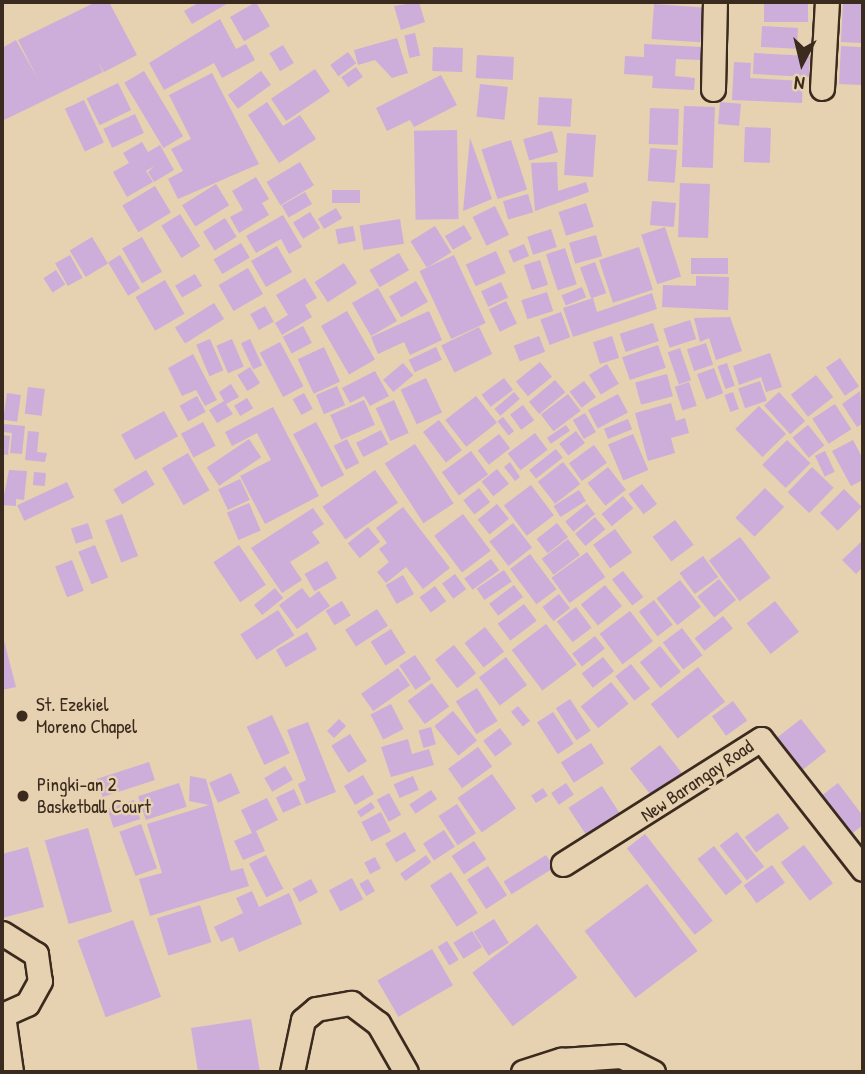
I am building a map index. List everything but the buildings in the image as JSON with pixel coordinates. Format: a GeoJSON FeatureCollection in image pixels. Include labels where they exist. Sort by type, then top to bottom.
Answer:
{"type":"FeatureCollection","features":[{"type":"Feature","properties":{"kind":"street"},"geometry":{"type":"LineString","coordinates":[[713,89],[715,2]]}},
{"type":"Feature","properties":{"kind":"street"},"geometry":{"type":"LineString","coordinates":[[822,88],[827,2]]}},
{"type":"Feature","properties":{"kind":"street","name":"New Barangay Road"},"geometry":{"type":"LineString","coordinates":[[563,864],[761,739],[863,869]]}},
{"type":"Feature","properties":{"kind":"street"},"geometry":{"type":"LineString","coordinates":[[2,933],[36,954],[40,981],[27,1004],[2,1015],[10,1072]]}},
{"type":"Feature","properties":{"kind":"street"},"geometry":{"type":"LineString","coordinates":[[292,1072],[303,1020],[316,1010],[351,1003],[378,1023],[406,1072]]}},
{"type":"Feature","properties":{"kind":"street"},"geometry":{"type":"LineString","coordinates":[[523,1072],[561,1060],[620,1064],[653,1072]]}},
{"type":"Feature","properties":{"kind":"place","name":"St. Ezekiel Moreno Chapel"},"geometry":{"type":"Point","coordinates":[22,716]}},
{"type":"Feature","properties":{"kind":"place","name":"Pingki-an 2 Basketball Court"},"geometry":{"type":"Point","coordinates":[23,796]}}]}
